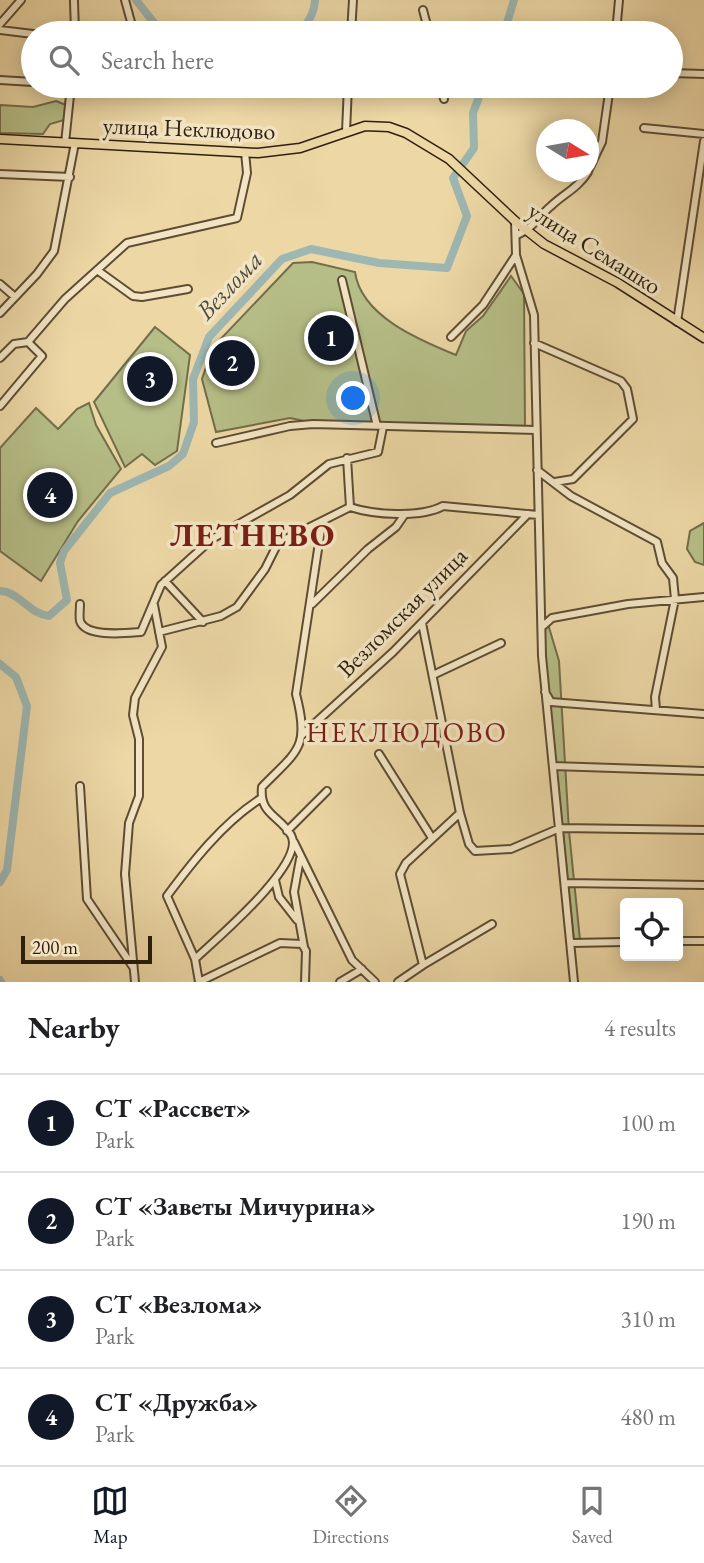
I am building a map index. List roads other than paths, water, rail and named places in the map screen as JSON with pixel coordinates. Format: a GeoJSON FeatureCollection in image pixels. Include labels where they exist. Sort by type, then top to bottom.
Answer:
{"type":"FeatureCollection","features":[{"type":"Feature","properties":{"kind":"main road","name":"улица Неклюдово"},"geometry":{"type":"LineString","coordinates":[[0,139],[245,152],[286,151],[373,126],[389,127],[414,136],[449,159]]}},
{"type":"Feature","properties":{"kind":"main road","name":"улица Семашко"},"geometry":{"type":"LineString","coordinates":[[449,159],[528,232],[618,283],[704,338]]}},
{"type":"Feature","properties":{"kind":"street"},"geometry":{"type":"LineString","coordinates":[[0,24],[21,0]]}},
{"type":"Feature","properties":{"kind":"street"},"geometry":{"type":"LineString","coordinates":[[125,0],[131,21]]}},
{"type":"Feature","properties":{"kind":"street"},"geometry":{"type":"LineString","coordinates":[[352,21],[353,0]]}},
{"type":"Feature","properties":{"kind":"street"},"geometry":{"type":"LineString","coordinates":[[617,21],[619,0]]}},
{"type":"Feature","properties":{"kind":"street"},"geometry":{"type":"LineString","coordinates":[[74,1],[75,21]]}},
{"type":"Feature","properties":{"kind":"street"},"geometry":{"type":"LineString","coordinates":[[423,10],[426,21]]}},
{"type":"Feature","properties":{"kind":"street"},"geometry":{"type":"LineString","coordinates":[[0,30],[21,33]]}},
{"type":"Feature","properties":{"kind":"street"},"geometry":{"type":"LineString","coordinates":[[683,73],[704,74]]}},
{"type":"Feature","properties":{"kind":"street"},"geometry":{"type":"LineString","coordinates":[[0,80],[21,81]]}},
{"type":"Feature","properties":{"kind":"street"},"geometry":{"type":"LineString","coordinates":[[0,313],[54,251],[70,177],[71,98]]}},
{"type":"Feature","properties":{"kind":"street"},"geometry":{"type":"LineString","coordinates":[[346,132],[347,98]]}},
{"type":"Feature","properties":{"kind":"street"},"geometry":{"type":"LineString","coordinates":[[599,148],[608,98]]}},
{"type":"Feature","properties":{"kind":"street"},"geometry":{"type":"LineString","coordinates":[[644,128],[704,134]]}},
{"type":"Feature","properties":{"kind":"street"},"geometry":{"type":"LineString","coordinates":[[677,322],[704,141]]}},
{"type":"Feature","properties":{"kind":"street"},"geometry":{"type":"LineString","coordinates":[[0,358],[13,344],[28,342],[65,299],[130,242],[237,218],[247,173],[245,152]]}},
{"type":"Feature","properties":{"kind":"street"},"geometry":{"type":"LineString","coordinates":[[0,174],[70,177]]}},
{"type":"Feature","properties":{"kind":"street"},"geometry":{"type":"LineString","coordinates":[[517,236],[528,232],[549,207],[575,190],[580,182]]}},
{"type":"Feature","properties":{"kind":"street"},"geometry":{"type":"LineString","coordinates":[[515,221],[516,255],[533,304],[539,412],[536,430],[544,690],[574,982]]}},
{"type":"Feature","properties":{"kind":"street"},"geometry":{"type":"LineString","coordinates":[[452,337],[483,305],[516,255]]}},
{"type":"Feature","properties":{"kind":"street"},"geometry":{"type":"LineString","coordinates":[[97,270],[133,296],[142,297],[188,289]]}},
{"type":"Feature","properties":{"kind":"street"},"geometry":{"type":"LineString","coordinates":[[80,604],[80,621],[85,627],[104,634],[141,632],[165,581],[212,539],[290,495],[324,467],[346,458],[378,452],[380,427],[342,280]]}},
{"type":"Feature","properties":{"kind":"street"},"geometry":{"type":"LineString","coordinates":[[0,284],[15,297]]}},
{"type":"Feature","properties":{"kind":"street"},"geometry":{"type":"LineString","coordinates":[[0,406],[42,356],[28,342]]}},
{"type":"Feature","properties":{"kind":"street"},"geometry":{"type":"LineString","coordinates":[[534,343],[621,381],[626,389],[633,419],[573,479],[555,482]]}},
{"type":"Feature","properties":{"kind":"street"},"geometry":{"type":"LineString","coordinates":[[216,443],[290,426],[536,430]]}},
{"type":"Feature","properties":{"kind":"street"},"geometry":{"type":"LineString","coordinates":[[346,458],[350,507]]}},
{"type":"Feature","properties":{"kind":"street"},"geometry":{"type":"LineString","coordinates":[[537,470],[577,500],[654,538],[662,563],[673,578],[675,599],[655,696],[656,710]]}},
{"type":"Feature","properties":{"kind":"street"},"geometry":{"type":"LineString","coordinates":[[146,622],[158,629],[203,622],[237,607],[265,569],[278,543],[350,507],[364,512],[405,514],[432,512],[443,506],[538,515]]}},
{"type":"Feature","properties":{"kind":"street"},"geometry":{"type":"LineString","coordinates":[[312,604],[368,548],[396,527],[405,514]]}},
{"type":"Feature","properties":{"kind":"street","name":"Везломская улица"},"geometry":{"type":"LineString","coordinates":[[195,960],[167,896],[194,859],[239,815],[260,799],[262,787],[295,756],[302,735],[422,623],[528,514]]}},
{"type":"Feature","properties":{"kind":"street"},"geometry":{"type":"LineString","coordinates":[[302,735],[303,720],[296,694],[312,604],[322,523]]}},
{"type":"Feature","properties":{"kind":"street"},"geometry":{"type":"LineString","coordinates":[[165,581],[203,622]]}},
{"type":"Feature","properties":{"kind":"street"},"geometry":{"type":"LineString","coordinates":[[543,626],[552,618],[704,597]]}},
{"type":"Feature","properties":{"kind":"street"},"geometry":{"type":"LineString","coordinates":[[135,982],[125,874],[130,823],[139,796],[139,739],[134,706],[141,686],[162,647],[153,603]]}},
{"type":"Feature","properties":{"kind":"street"},"geometry":{"type":"LineString","coordinates":[[422,623],[460,813],[469,844],[475,851],[511,849],[560,828],[704,830]]}},
{"type":"Feature","properties":{"kind":"street"},"geometry":{"type":"LineString","coordinates":[[433,675],[501,643]]}},
{"type":"Feature","properties":{"kind":"street"},"geometry":{"type":"LineString","coordinates":[[544,690],[551,702],[704,714]]}},
{"type":"Feature","properties":{"kind":"street"},"geometry":{"type":"LineString","coordinates":[[379,754],[432,838]]}},
{"type":"Feature","properties":{"kind":"street"},"geometry":{"type":"LineString","coordinates":[[553,766],[704,771]]}},
{"type":"Feature","properties":{"kind":"street"},"geometry":{"type":"LineString","coordinates":[[80,786],[87,899],[134,968]]}},
{"type":"Feature","properties":{"kind":"street"},"geometry":{"type":"LineString","coordinates":[[287,831],[327,791]]}},
{"type":"Feature","properties":{"kind":"street"},"geometry":{"type":"LineString","coordinates":[[260,799],[266,812],[287,831],[293,841],[352,960],[375,982]]}},
{"type":"Feature","properties":{"kind":"street"},"geometry":{"type":"LineString","coordinates":[[423,965],[400,874],[406,863],[460,813]]}},
{"type":"Feature","properties":{"kind":"street"},"geometry":{"type":"LineString","coordinates":[[293,841],[291,856],[275,880],[195,960],[199,982],[280,943],[302,944],[304,947]]}},
{"type":"Feature","properties":{"kind":"street"},"geometry":{"type":"LineString","coordinates":[[301,857],[294,892],[306,951],[305,982]]}},
{"type":"Feature","properties":{"kind":"street"},"geometry":{"type":"LineString","coordinates":[[275,880],[279,897],[299,923]]}},
{"type":"Feature","properties":{"kind":"street"},"geometry":{"type":"LineString","coordinates":[[565,883],[704,885]]}},
{"type":"Feature","properties":{"kind":"street"},"geometry":{"type":"LineString","coordinates":[[398,982],[492,923]]}},
{"type":"Feature","properties":{"kind":"street"},"geometry":{"type":"LineString","coordinates":[[683,941],[704,941]]}},
{"type":"Feature","properties":{"kind":"street"},"geometry":{"type":"LineString","coordinates":[[571,943],[620,942]]}},
{"type":"Feature","properties":{"kind":"street"},"geometry":{"type":"LineString","coordinates":[[340,982],[362,970]]}},
{"type":"Feature","properties":{"kind":"waterway","name":"Везлома"},"geometry":{"type":"LineString","coordinates":[[136,0],[153,21]]}},
{"type":"Feature","properties":{"kind":"waterway","name":"Везлома"},"geometry":{"type":"LineString","coordinates":[[308,21],[315,0]]}},
{"type":"Feature","properties":{"kind":"waterway","name":"Везлома"},"geometry":{"type":"LineString","coordinates":[[508,21],[514,0]]}},
{"type":"Feature","properties":{"kind":"waterway","name":"Везлома"},"geometry":{"type":"LineString","coordinates":[[0,591],[13,595],[36,611],[49,616],[67,600],[60,563],[64,551],[110,493],[169,466],[183,454],[194,422],[193,379],[209,337],[282,259],[311,249],[379,263],[447,268],[467,216],[453,178],[474,148],[473,113],[479,98]]}},
{"type":"Feature","properties":{"kind":"waterway","name":"Везлома"},"geometry":{"type":"LineString","coordinates":[[0,664],[16,677],[27,706],[7,870],[0,882]]}},
{"type":"Feature","properties":{"kind":"place","name":"СТ «Рассвет»"},"geometry":{"type":"Point","coordinates":[331,338]}},
{"type":"Feature","properties":{"kind":"place","name":"СТ «Заветы Мичурина»"},"geometry":{"type":"Point","coordinates":[232,363]}},
{"type":"Feature","properties":{"kind":"place","name":"СТ «Везлома»"},"geometry":{"type":"Point","coordinates":[150,379]}},
{"type":"Feature","properties":{"kind":"place","name":"СТ «Дружба»"},"geometry":{"type":"Point","coordinates":[50,495]}},
{"type":"Feature","properties":{"kind":"district","name":"ЛЕТНЕВО"},"geometry":{"type":"Point","coordinates":[253,535]}},
{"type":"Feature","properties":{"kind":"district","name":"НЕКЛЮДОВО"},"geometry":{"type":"Point","coordinates":[407,732]}}]}
